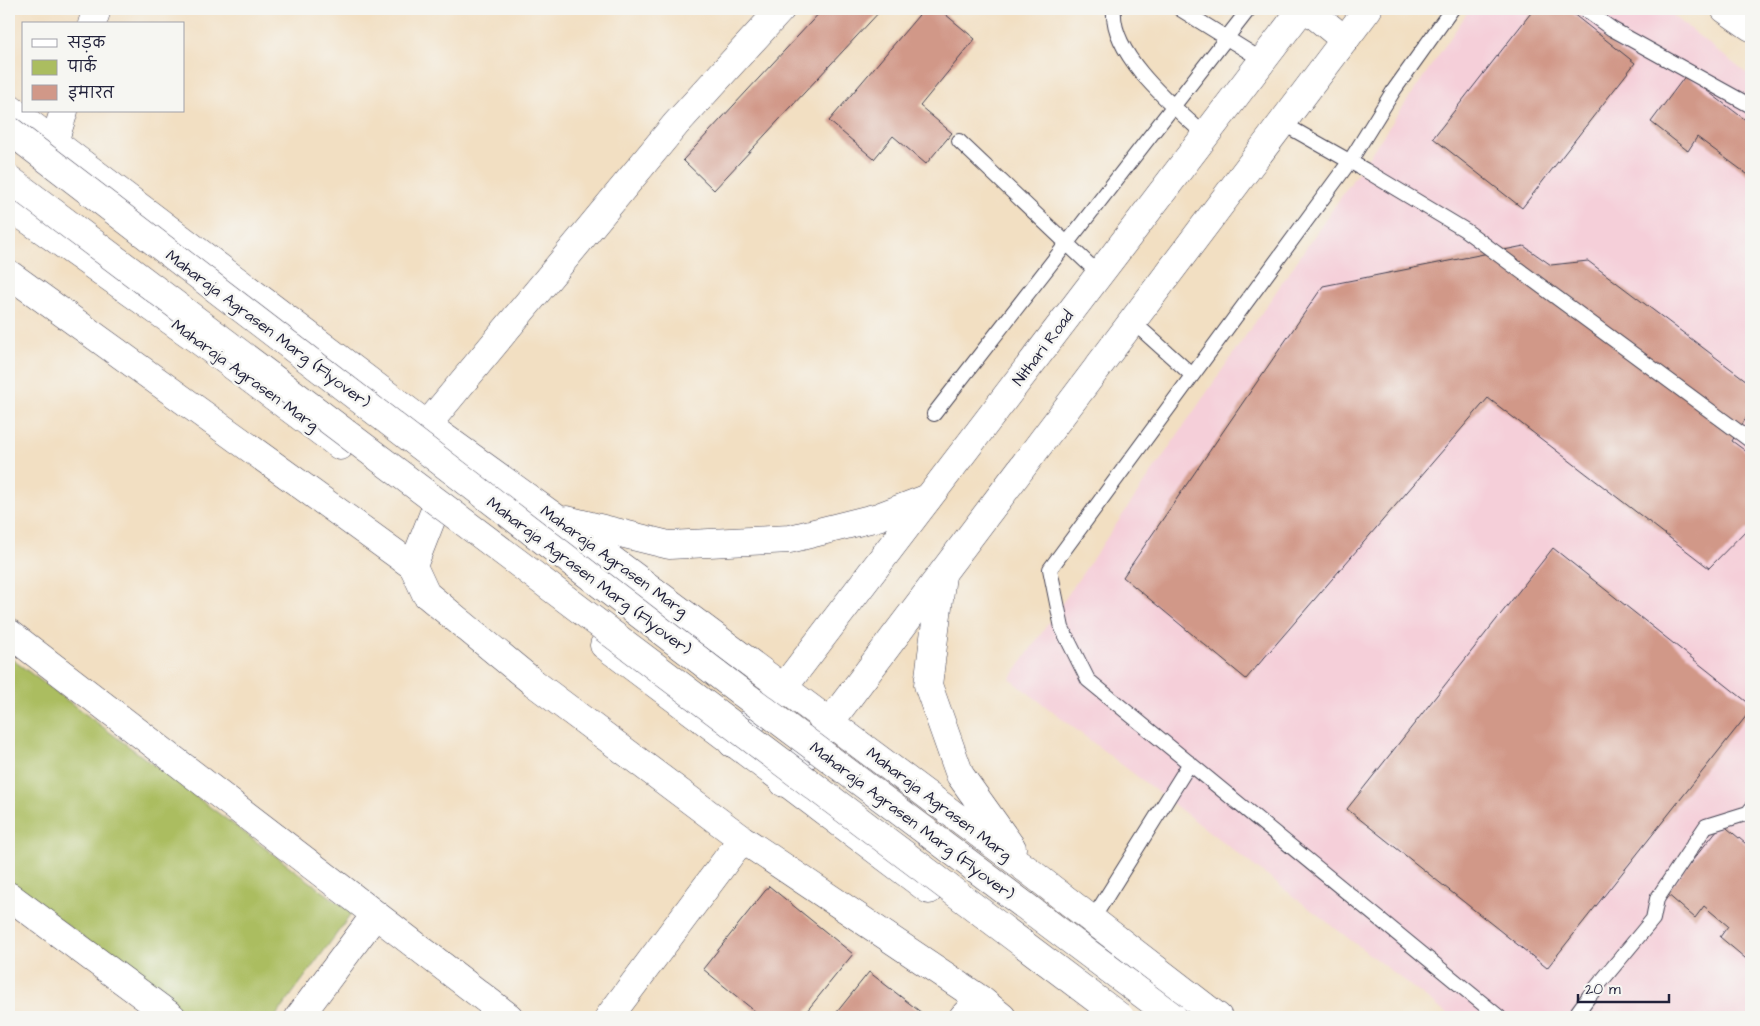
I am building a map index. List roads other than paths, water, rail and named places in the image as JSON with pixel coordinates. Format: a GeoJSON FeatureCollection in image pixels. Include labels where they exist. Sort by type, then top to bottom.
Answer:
{"type":"FeatureCollection","features":[{"type":"Feature","properties":{"kind":"main road"},"geometry":{"type":"LineString","coordinates":[[93,22],[97,9]]}},
{"type":"Feature","properties":{"kind":"main road"},"geometry":{"type":"LineString","coordinates":[[427,425],[676,124],[782,9]]}},
{"type":"Feature","properties":{"kind":"main road","name":"Nithari Road"},"geometry":{"type":"LineString","coordinates":[[732,743],[784,687],[1302,9]]}},
{"type":"Feature","properties":{"kind":"main road"},"geometry":{"type":"LineString","coordinates":[[1307,9],[1344,40]]}},
{"type":"Feature","properties":{"kind":"main road"},"geometry":{"type":"LineString","coordinates":[[784,782],[1368,9]]}},
{"type":"Feature","properties":{"kind":"main road"},"geometry":{"type":"LineString","coordinates":[[1725,9],[1751,27]]}},
{"type":"Feature","properties":{"kind":"main road","name":"Maharaja Agrasen Marg"},"geometry":{"type":"LineString","coordinates":[[9,108],[427,425],[556,518],[1029,871],[1218,1017]]}},
{"type":"Feature","properties":{"kind":"main road"},"geometry":{"type":"LineString","coordinates":[[54,142],[64,112]]}},
{"type":"Feature","properties":{"kind":"main road","name":"Maharaja Agrasen Marg (Flyover)"},"geometry":{"type":"LineString","coordinates":[[9,130],[726,681],[1173,1017]]}},
{"type":"Feature","properties":{"kind":"main road","name":"Maharaja Agrasen Marg (Flyover)"},"geometry":{"type":"LineString","coordinates":[[9,180],[1120,1017]]}},
{"type":"Feature","properties":{"kind":"main road","name":"Maharaja Agrasen Marg"},"geometry":{"type":"LineString","coordinates":[[9,206],[201,342],[433,515],[732,743],[1101,1017]]}},
{"type":"Feature","properties":{"kind":"main road"},"geometry":{"type":"LineString","coordinates":[[9,218],[38,226]]}},
{"type":"Feature","properties":{"kind":"main road"},"geometry":{"type":"LineString","coordinates":[[9,274],[413,566],[426,594],[534,683],[742,839],[971,1008],[1002,1017]]}},
{"type":"Feature","properties":{"kind":"main road"},"geometry":{"type":"LineString","coordinates":[[556,518],[669,545],[790,539],[878,517],[928,498]]}},
{"type":"Feature","properties":{"kind":"main road"},"geometry":{"type":"LineString","coordinates":[[413,566],[433,515]]}},
{"type":"Feature","properties":{"kind":"main road"},"geometry":{"type":"LineString","coordinates":[[942,575],[928,685],[960,775],[1029,871]]}},
{"type":"Feature","properties":{"kind":"main road"},"geometry":{"type":"LineString","coordinates":[[9,632],[509,1017]]}},
{"type":"Feature","properties":{"kind":"main road"},"geometry":{"type":"LineString","coordinates":[[610,1017],[742,839]]}},
{"type":"Feature","properties":{"kind":"main road"},"geometry":{"type":"LineString","coordinates":[[9,896],[172,1017]]}},
{"type":"Feature","properties":{"kind":"main road"},"geometry":{"type":"LineString","coordinates":[[299,1017],[375,915]]}},
{"type":"Feature","properties":{"kind":"lane"},"geometry":{"type":"LineString","coordinates":[[1114,9],[1115,27],[1124,48],[1173,107],[1205,135]]}},
{"type":"Feature","properties":{"kind":"lane"},"geometry":{"type":"LineString","coordinates":[[1180,9],[1262,60]]}},
{"type":"Feature","properties":{"kind":"lane"},"geometry":{"type":"LineString","coordinates":[[934,414],[1249,9]]}},
{"type":"Feature","properties":{"kind":"lane"},"geometry":{"type":"LineString","coordinates":[[1452,9],[1394,90],[1350,161],[1050,569],[1062,628],[1088,680],[1499,1017]]}},
{"type":"Feature","properties":{"kind":"lane"},"geometry":{"type":"LineString","coordinates":[[1584,9],[1612,29],[1751,106]]}},
{"type":"Feature","properties":{"kind":"lane"},"geometry":{"type":"LineString","coordinates":[[1282,123],[1350,161],[1464,230],[1751,441]]}},
{"type":"Feature","properties":{"kind":"lane"},"geometry":{"type":"LineString","coordinates":[[959,141],[1099,274]]}},
{"type":"Feature","properties":{"kind":"lane"},"geometry":{"type":"LineString","coordinates":[[1132,321],[1192,375]]}},
{"type":"Feature","properties":{"kind":"lane"},"geometry":{"type":"LineString","coordinates":[[1092,920],[1190,763]]}},
{"type":"Feature","properties":{"kind":"lane"},"geometry":{"type":"LineString","coordinates":[[1574,1017],[1653,919],[1657,899],[1706,826],[1748,813],[1751,809]]}}]}
